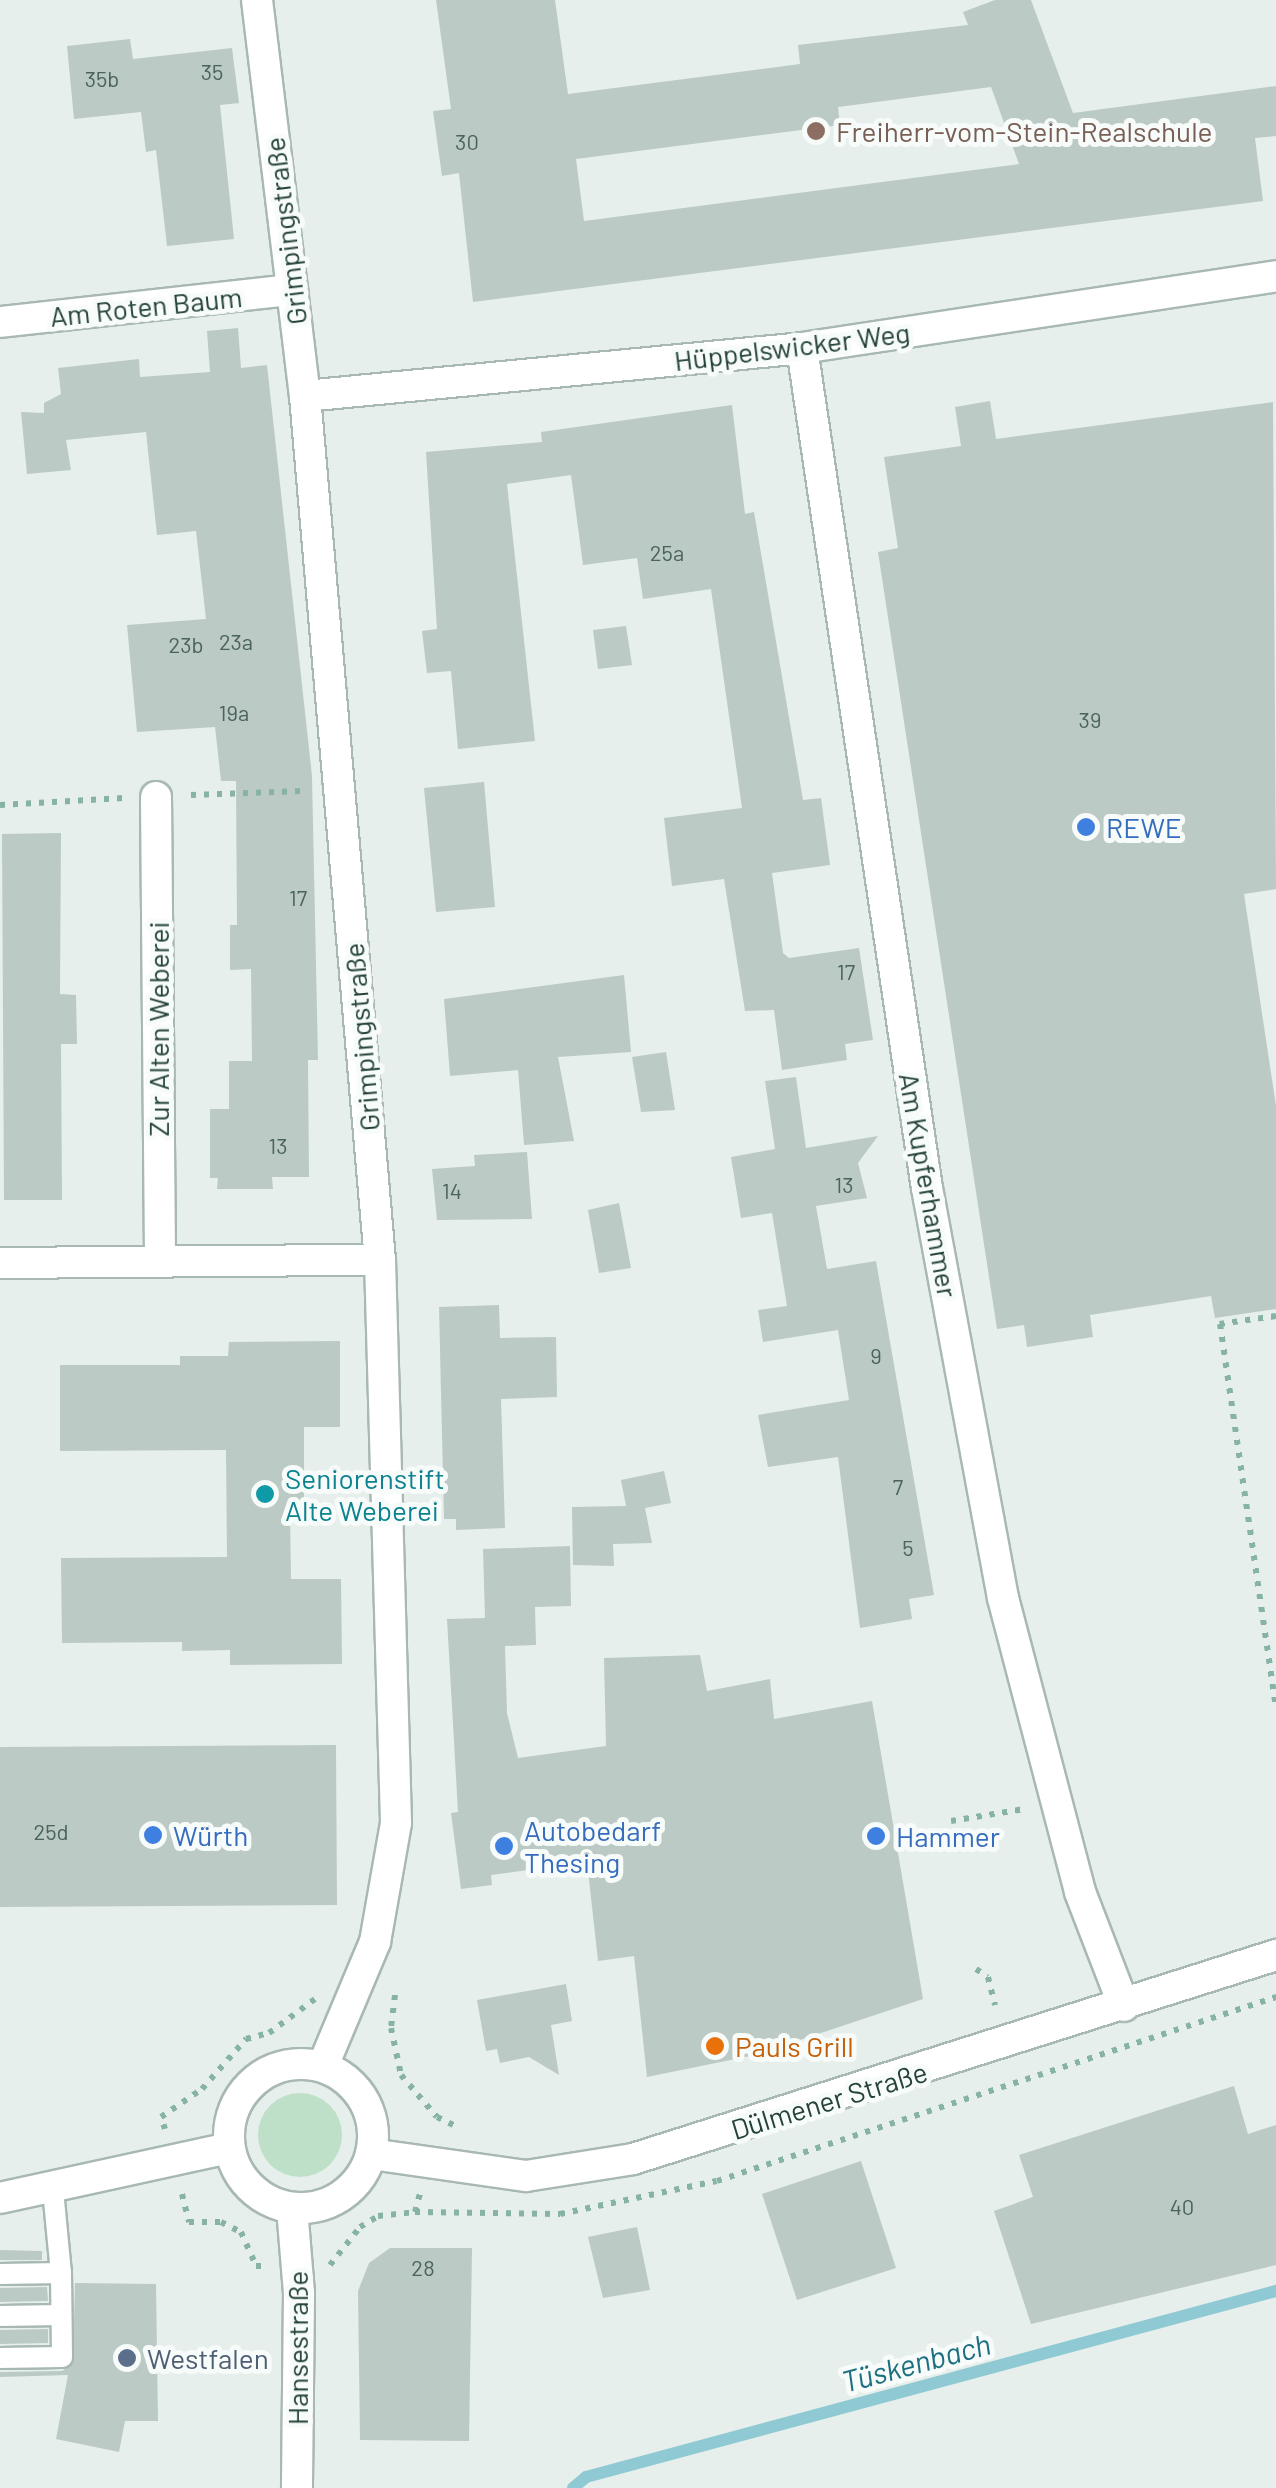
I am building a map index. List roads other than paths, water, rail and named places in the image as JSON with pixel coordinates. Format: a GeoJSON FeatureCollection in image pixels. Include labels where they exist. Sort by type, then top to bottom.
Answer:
{"type":"FeatureCollection","features":[{"type":"Feature","properties":{"kind":"street","name":"Grimpingstraße"},"geometry":{"type":"LineString","coordinates":[[258,0],[305,396],[380,1260],[396,1823],[387,1896],[347,2012],[323,2066]]}},
{"type":"Feature","properties":{"kind":"street","name":"Hüppelswicker Weg"},"geometry":{"type":"LineString","coordinates":[[305,396],[802,348],[1276,276]]}},
{"type":"Feature","properties":{"kind":"street","name":"Am Roten Baum"},"geometry":{"type":"LineString","coordinates":[[0,322],[292,290]]}},
{"type":"Feature","properties":{"kind":"street","name":"Am Kupferhammer"},"geometry":{"type":"LineString","coordinates":[[802,348],[927,1188],[1003,1598],[1080,1892],[1124,2006]]}},
{"type":"Feature","properties":{"kind":"street","name":"Zur Alten Weberei"},"geometry":{"type":"LineString","coordinates":[[156,797],[160,1262]]}},
{"type":"Feature","properties":{"kind":"street"},"geometry":{"type":"LineString","coordinates":[[0,1263],[380,1260]]}},
{"type":"Feature","properties":{"kind":"street","name":"Dülmener Straße"},"geometry":{"type":"LineString","coordinates":[[371,2154],[526,2176],[633,2159],[1276,1955]]}},
{"type":"Feature","properties":{"kind":"street"},"geometry":{"type":"LineString","coordinates":[[323,2066],[347,2079],[364,2100],[373,2126],[371,2154],[342,2196],[292,2208],[251,2188],[229,2148],[238,2100],[253,2080],[274,2068],[323,2066]]}},
{"type":"Feature","properties":{"kind":"street"},"geometry":{"type":"LineString","coordinates":[[0,2198],[53,2190],[229,2148]]}},
{"type":"Feature","properties":{"kind":"street","name":"Hansestraße"},"geometry":{"type":"LineString","coordinates":[[292,2208],[298,2266],[297,2488]]}},
{"type":"Feature","properties":{"kind":"lane"},"geometry":{"type":"LineString","coordinates":[[0,2358],[62,2357],[61,2273],[53,2190]]}},
{"type":"Feature","properties":{"kind":"lane"},"geometry":{"type":"LineString","coordinates":[[0,2274],[61,2273]]}},
{"type":"Feature","properties":{"kind":"lane"},"geometry":{"type":"LineString","coordinates":[[0,2316],[61,2315]]}},
{"type":"Feature","properties":{"kind":"waterway","name":"Tüskenbach"},"geometry":{"type":"LineString","coordinates":[[573,2488],[586,2477],[1276,2291]]}},
{"type":"Feature","properties":{"kind":"place","name":"Freiherr-vom-Stein-Realschule"},"geometry":{"type":"Point","coordinates":[816,131]}},
{"type":"Feature","properties":{"kind":"place","name":"REWE"},"geometry":{"type":"Point","coordinates":[1086,827]}},
{"type":"Feature","properties":{"kind":"place","name":"Seniorenstift Alte Weberei"},"geometry":{"type":"Point","coordinates":[265,1494]}},
{"type":"Feature","properties":{"kind":"place","name":"Würth"},"geometry":{"type":"Point","coordinates":[153,1835]}},
{"type":"Feature","properties":{"kind":"place","name":"Hammer"},"geometry":{"type":"Point","coordinates":[876,1836]}},
{"type":"Feature","properties":{"kind":"place","name":"Autobedarf Thesing"},"geometry":{"type":"Point","coordinates":[504,1846]}},
{"type":"Feature","properties":{"kind":"place","name":"Pauls Grill"},"geometry":{"type":"Point","coordinates":[715,2046]}},
{"type":"Feature","properties":{"kind":"place","name":"Westfalen"},"geometry":{"type":"Point","coordinates":[127,2358]}}]}
